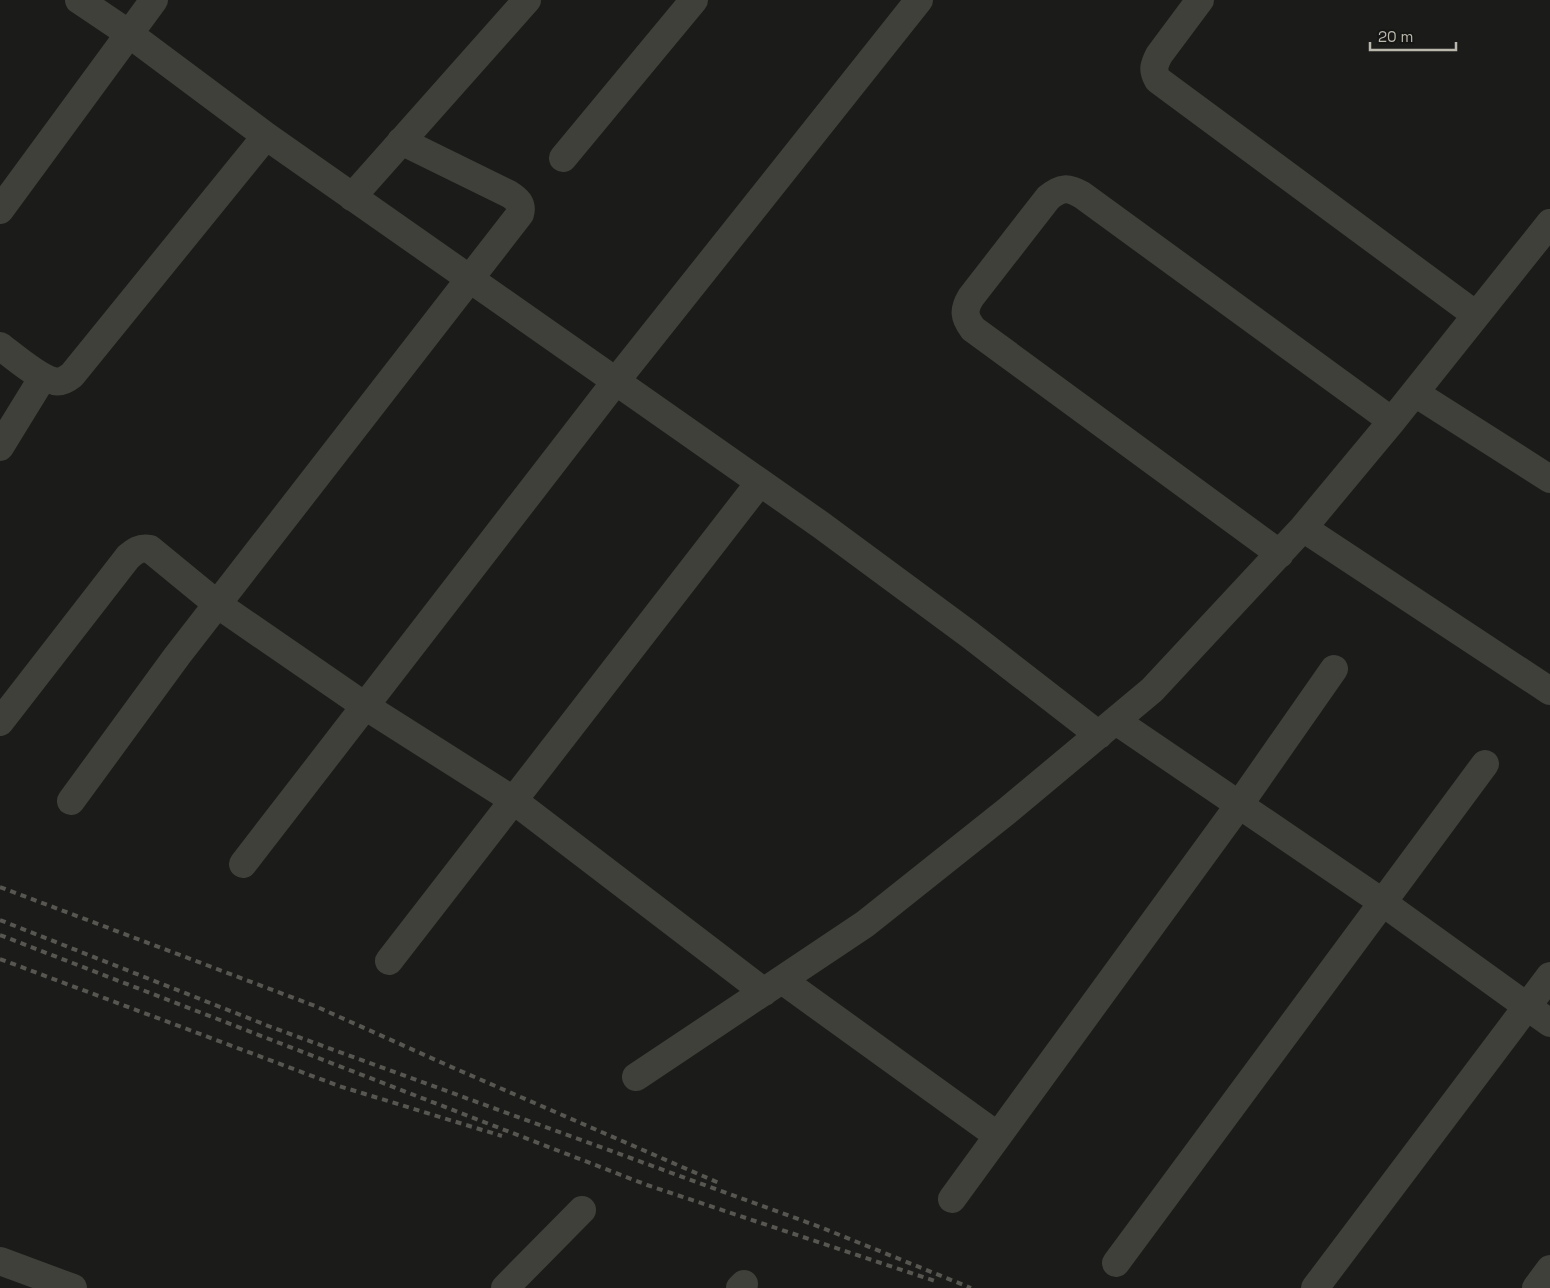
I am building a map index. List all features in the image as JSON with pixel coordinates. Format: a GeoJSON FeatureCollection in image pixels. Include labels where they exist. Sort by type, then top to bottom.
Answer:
{"type":"FeatureCollection","features":[{"type":"Feature","properties":{"kind":"street"},"geometry":{"type":"LineString","coordinates":[[79,0],[128,33],[266,136],[352,197],[829,530],[970,635],[1108,728],[1240,805],[1382,902],[1550,1023]]}},
{"type":"Feature","properties":{"kind":"street"},"geometry":{"type":"LineString","coordinates":[[0,210],[154,0]]}},
{"type":"Feature","properties":{"kind":"street"},"geometry":{"type":"LineString","coordinates":[[352,197],[526,0]]}},
{"type":"Feature","properties":{"kind":"street"},"geometry":{"type":"LineString","coordinates":[[564,158],[694,0]]}},
{"type":"Feature","properties":{"kind":"street"},"geometry":{"type":"LineString","coordinates":[[242,864],[616,381],[919,0]]}},
{"type":"Feature","properties":{"kind":"street"},"geometry":{"type":"LineString","coordinates":[[1200,0],[1154,64],[1153,72],[1158,80],[1476,315]]}},
{"type":"Feature","properties":{"kind":"street"},"geometry":{"type":"LineString","coordinates":[[0,346],[43,377],[54,382],[64,381],[72,375],[82,366],[266,136]]}},
{"type":"Feature","properties":{"kind":"street"},"geometry":{"type":"LineString","coordinates":[[71,801],[177,656],[516,221],[522,208],[510,194],[401,141]]}},
{"type":"Feature","properties":{"kind":"street"},"geometry":{"type":"LineString","coordinates":[[1280,554],[973,329],[966,320],[965,306],[970,297],[1048,198],[1057,190],[1064,188],[1082,195],[1392,422]]}},
{"type":"Feature","properties":{"kind":"street"},"geometry":{"type":"LineString","coordinates":[[636,1077],[865,924],[1000,817],[1152,690],[1303,528],[1392,422],[1550,223]]}},
{"type":"Feature","properties":{"kind":"street"},"geometry":{"type":"LineString","coordinates":[[0,447],[43,377]]}},
{"type":"Feature","properties":{"kind":"street"},"geometry":{"type":"LineString","coordinates":[[1415,393],[1550,479]]}},
{"type":"Feature","properties":{"kind":"street"},"geometry":{"type":"LineString","coordinates":[[389,961],[760,482]]}},
{"type":"Feature","properties":{"kind":"street"},"geometry":{"type":"LineString","coordinates":[[1303,528],[1550,691]]}},
{"type":"Feature","properties":{"kind":"street"},"geometry":{"type":"LineString","coordinates":[[3,713],[128,557],[135,550],[143,547],[150,548],[217,604],[365,706],[513,800],[773,986],[998,1136]]}},
{"type":"Feature","properties":{"kind":"street"},"geometry":{"type":"LineString","coordinates":[[952,1199],[1240,805],[1334,669]]}},
{"type":"Feature","properties":{"kind":"street"},"geometry":{"type":"LineString","coordinates":[[1116,1263],[1485,764]]}},
{"type":"Feature","properties":{"kind":"street"},"geometry":{"type":"LineString","coordinates":[[1315,1288],[1550,976]]}},
{"type":"Feature","properties":{"kind":"street"},"geometry":{"type":"LineString","coordinates":[[505,1288],[582,1210]]}},
{"type":"Feature","properties":{"kind":"street"},"geometry":{"type":"LineString","coordinates":[[0,1261],[73,1288]]}},
{"type":"Feature","properties":{"kind":"street"},"geometry":{"type":"LineString","coordinates":[[1536,1288],[1550,1269]]}},
{"type":"Feature","properties":{"kind":"railway"},"geometry":{"type":"LineString","coordinates":[[0,887],[315,1006],[719,1183]]}},
{"type":"Feature","properties":{"kind":"railway"},"geometry":{"type":"LineString","coordinates":[[0,920],[271,1027],[820,1227],[971,1288]]}},
{"type":"Feature","properties":{"kind":"railway"},"geometry":{"type":"LineString","coordinates":[[0,935],[647,1185],[938,1282]]}},
{"type":"Feature","properties":{"kind":"railway"},"geometry":{"type":"LineString","coordinates":[[0,959],[339,1086],[502,1136]]}}]}
